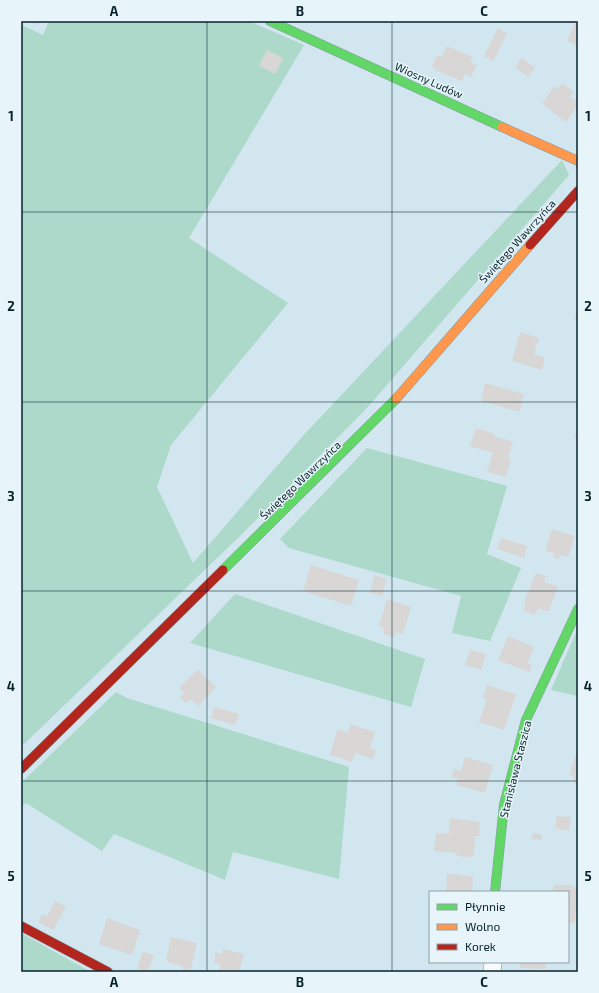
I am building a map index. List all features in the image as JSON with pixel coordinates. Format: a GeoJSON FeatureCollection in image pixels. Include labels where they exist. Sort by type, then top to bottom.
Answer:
{"type":"FeatureCollection","features":[{"type":"Feature","properties":{"kind":"street","name":"Wiosny Ludów"},"geometry":{"type":"LineString","coordinates":[[270,21],[578,161]]}},
{"type":"Feature","properties":{"kind":"street","name":"Świętego Wawrzyńca"},"geometry":{"type":"LineString","coordinates":[[21,769],[386,412],[486,293],[578,191]]}},
{"type":"Feature","properties":{"kind":"street","name":"Stanisława Staszica"},"geometry":{"type":"LineString","coordinates":[[495,891],[504,805],[526,720],[578,609]]}},
{"type":"Feature","properties":{"kind":"street"},"geometry":{"type":"LineString","coordinates":[[21,926],[108,972]]}},
{"type":"Feature","properties":{"kind":"green space"},"geometry":{"type":"Polygon","coordinates":[[[49,21],[249,21],[304,45],[189,238],[288,303],[171,445],[157,487],[193,563],[302,437],[562,160],[569,175],[366,409],[242,534],[21,747],[21,25],[43,35],[49,21]]]}},
{"type":"Feature","properties":{"kind":"green space"},"geometry":{"type":"Polygon","coordinates":[[[367,448],[507,486],[487,554],[521,568],[490,641],[452,633],[461,596],[289,548],[280,539],[367,448]]]}},
{"type":"Feature","properties":{"kind":"green space"},"geometry":{"type":"Polygon","coordinates":[[[235,594],[425,659],[411,707],[190,643],[235,594]]]}},
{"type":"Feature","properties":{"kind":"green space"},"geometry":{"type":"Polygon","coordinates":[[[578,628],[578,696],[551,690],[578,628]]]}},
{"type":"Feature","properties":{"kind":"green space"},"geometry":{"type":"Polygon","coordinates":[[[116,692],[127,698],[349,767],[339,879],[233,852],[225,880],[114,834],[102,851],[26,803],[21,807],[21,783],[116,692]]]}},
{"type":"Feature","properties":{"kind":"green space"},"geometry":{"type":"Polygon","coordinates":[[[21,933],[91,972],[21,972],[21,933]]]}},
{"type":"Feature","properties":{"kind":"building"},"geometry":{"type":"Polygon","coordinates":[[[28,21],[40,21],[38,25],[28,21]]]}},
{"type":"Feature","properties":{"kind":"building"},"geometry":{"type":"Polygon","coordinates":[[[575,22],[578,23],[578,46],[567,41],[575,22]]]}},
{"type":"Feature","properties":{"kind":"building"},"geometry":{"type":"Polygon","coordinates":[[[498,28],[507,33],[493,61],[484,56],[498,28]]]}},
{"type":"Feature","properties":{"kind":"building"},"geometry":{"type":"Polygon","coordinates":[[[447,46],[473,57],[470,62],[477,65],[471,77],[465,74],[462,81],[437,71],[432,66],[437,56],[443,55],[447,46]]]}},
{"type":"Feature","properties":{"kind":"building"},"geometry":{"type":"Polygon","coordinates":[[[267,50],[283,58],[275,74],[259,66],[267,50]]]}},
{"type":"Feature","properties":{"kind":"building"},"geometry":{"type":"Polygon","coordinates":[[[522,58],[535,68],[528,77],[515,67],[522,58]]]}},
{"type":"Feature","properties":{"kind":"building"},"geometry":{"type":"Polygon","coordinates":[[[562,83],[574,92],[570,97],[578,102],[578,105],[566,122],[542,104],[554,86],[558,89],[562,83]]]}},
{"type":"Feature","properties":{"kind":"building"},"geometry":{"type":"Polygon","coordinates":[[[578,308],[578,322],[574,321],[578,308]]]}},
{"type":"Feature","properties":{"kind":"building"},"geometry":{"type":"Polygon","coordinates":[[[520,332],[539,338],[534,354],[545,357],[542,370],[512,361],[520,332]]]}},
{"type":"Feature","properties":{"kind":"building"},"geometry":{"type":"Polygon","coordinates":[[[485,383],[524,394],[520,412],[481,401],[485,383]]]}},
{"type":"Feature","properties":{"kind":"building"},"geometry":{"type":"Polygon","coordinates":[[[578,427],[578,437],[574,436],[578,427]]]}},
{"type":"Feature","properties":{"kind":"building"},"geometry":{"type":"Polygon","coordinates":[[[476,428],[513,442],[508,459],[511,460],[506,477],[487,472],[493,453],[470,446],[476,428]]]}},
{"type":"Feature","properties":{"kind":"building"},"geometry":{"type":"Polygon","coordinates":[[[552,529],[575,536],[568,557],[560,555],[558,559],[553,557],[554,553],[545,551],[552,529]]]}},
{"type":"Feature","properties":{"kind":"building"},"geometry":{"type":"Polygon","coordinates":[[[501,538],[527,546],[524,558],[497,549],[501,538]]]}},
{"type":"Feature","properties":{"kind":"building"},"geometry":{"type":"Polygon","coordinates":[[[311,565],[359,580],[351,606],[303,591],[311,565]]]}},
{"type":"Feature","properties":{"kind":"building"},"geometry":{"type":"Polygon","coordinates":[[[536,573],[546,576],[544,582],[558,587],[548,612],[538,608],[535,615],[523,610],[526,603],[524,602],[536,573]]]}},
{"type":"Feature","properties":{"kind":"building"},"geometry":{"type":"Polygon","coordinates":[[[375,575],[387,579],[382,596],[370,593],[375,575]]]}},
{"type":"Feature","properties":{"kind":"building"},"geometry":{"type":"Polygon","coordinates":[[[387,599],[411,607],[403,634],[396,632],[395,637],[383,634],[384,628],[379,626],[387,599]]]}},
{"type":"Feature","properties":{"kind":"building"},"geometry":{"type":"Polygon","coordinates":[[[508,636],[534,647],[527,664],[532,665],[529,672],[498,660],[508,636]]]}},
{"type":"Feature","properties":{"kind":"building"},"geometry":{"type":"Polygon","coordinates":[[[470,650],[486,654],[481,670],[465,665],[470,650]]]}},
{"type":"Feature","properties":{"kind":"building"},"geometry":{"type":"Polygon","coordinates":[[[198,669],[216,687],[198,706],[191,699],[186,703],[180,698],[184,693],[179,688],[198,669]]]}},
{"type":"Feature","properties":{"kind":"building"},"geometry":{"type":"Polygon","coordinates":[[[487,685],[516,694],[504,730],[479,722],[487,699],[483,698],[487,685]]]}},
{"type":"Feature","properties":{"kind":"building"},"geometry":{"type":"Polygon","coordinates":[[[214,707],[239,714],[235,725],[211,718],[214,707]]]}},
{"type":"Feature","properties":{"kind":"building"},"geometry":{"type":"Polygon","coordinates":[[[350,724],[375,732],[370,749],[376,750],[373,759],[355,753],[352,762],[330,755],[338,729],[348,732],[350,724]]]}},
{"type":"Feature","properties":{"kind":"building"},"geometry":{"type":"Polygon","coordinates":[[[578,749],[578,784],[573,782],[574,777],[569,775],[578,749]]]}},
{"type":"Feature","properties":{"kind":"building"},"geometry":{"type":"Polygon","coordinates":[[[465,757],[493,765],[485,793],[456,785],[458,779],[452,777],[454,769],[461,771],[465,757]]]}},
{"type":"Feature","properties":{"kind":"building"},"geometry":{"type":"Polygon","coordinates":[[[557,816],[571,817],[569,831],[555,828],[557,816]]]}},
{"type":"Feature","properties":{"kind":"building"},"geometry":{"type":"Polygon","coordinates":[[[450,818],[480,822],[479,836],[475,836],[474,857],[456,856],[457,853],[434,851],[436,833],[449,834],[450,818]]]}},
{"type":"Feature","properties":{"kind":"building"},"geometry":{"type":"Polygon","coordinates":[[[533,833],[542,835],[542,840],[531,839],[533,833]]]}},
{"type":"Feature","properties":{"kind":"building"},"geometry":{"type":"Polygon","coordinates":[[[447,874],[473,876],[472,891],[446,891],[447,874]]]}},
{"type":"Feature","properties":{"kind":"building"},"geometry":{"type":"Polygon","coordinates":[[[555,885],[571,885],[572,887],[578,887],[578,907],[576,906],[575,923],[569,923],[569,891],[553,891],[553,887],[555,885]]]}},
{"type":"Feature","properties":{"kind":"building"},"geometry":{"type":"Polygon","coordinates":[[[55,901],[66,907],[53,930],[38,922],[43,914],[47,916],[55,901]]]}},
{"type":"Feature","properties":{"kind":"building"},"geometry":{"type":"Polygon","coordinates":[[[107,918],[140,930],[132,955],[99,944],[107,918]]]}},
{"type":"Feature","properties":{"kind":"building"},"geometry":{"type":"Polygon","coordinates":[[[171,937],[197,943],[190,972],[182,972],[183,966],[166,961],[171,937]]]}},
{"type":"Feature","properties":{"kind":"building"},"geometry":{"type":"Polygon","coordinates":[[[223,949],[244,954],[239,972],[219,970],[220,964],[214,963],[216,952],[222,954],[223,949]]]}},
{"type":"Feature","properties":{"kind":"building"},"geometry":{"type":"Polygon","coordinates":[[[143,952],[154,955],[148,972],[137,969],[143,952]]]}},
{"type":"Feature","properties":{"kind":"building"},"geometry":{"type":"Polygon","coordinates":[[[520,963],[546,963],[546,969],[520,968],[520,963]]]}},
{"type":"Feature","properties":{"kind":"traffic: fast"},"geometry":{"type":"LineString","coordinates":[[270,21],[502,127]]}},
{"type":"Feature","properties":{"kind":"traffic: fast"},"geometry":{"type":"LineString","coordinates":[[223,570],[396,399]]}},
{"type":"Feature","properties":{"kind":"traffic: fast"},"geometry":{"type":"LineString","coordinates":[[495,891],[504,805],[526,720],[578,609]]}},
{"type":"Feature","properties":{"kind":"traffic: slow"},"geometry":{"type":"LineString","coordinates":[[502,127],[578,161]]}},
{"type":"Feature","properties":{"kind":"traffic: slow"},"geometry":{"type":"LineString","coordinates":[[396,399],[530,245]]}},
{"type":"Feature","properties":{"kind":"traffic: jam"},"geometry":{"type":"LineString","coordinates":[[530,245],[578,191]]}},
{"type":"Feature","properties":{"kind":"traffic: jam"},"geometry":{"type":"LineString","coordinates":[[21,769],[223,570]]}},
{"type":"Feature","properties":{"kind":"traffic: jam"},"geometry":{"type":"LineString","coordinates":[[21,926],[108,972]]}}]}
